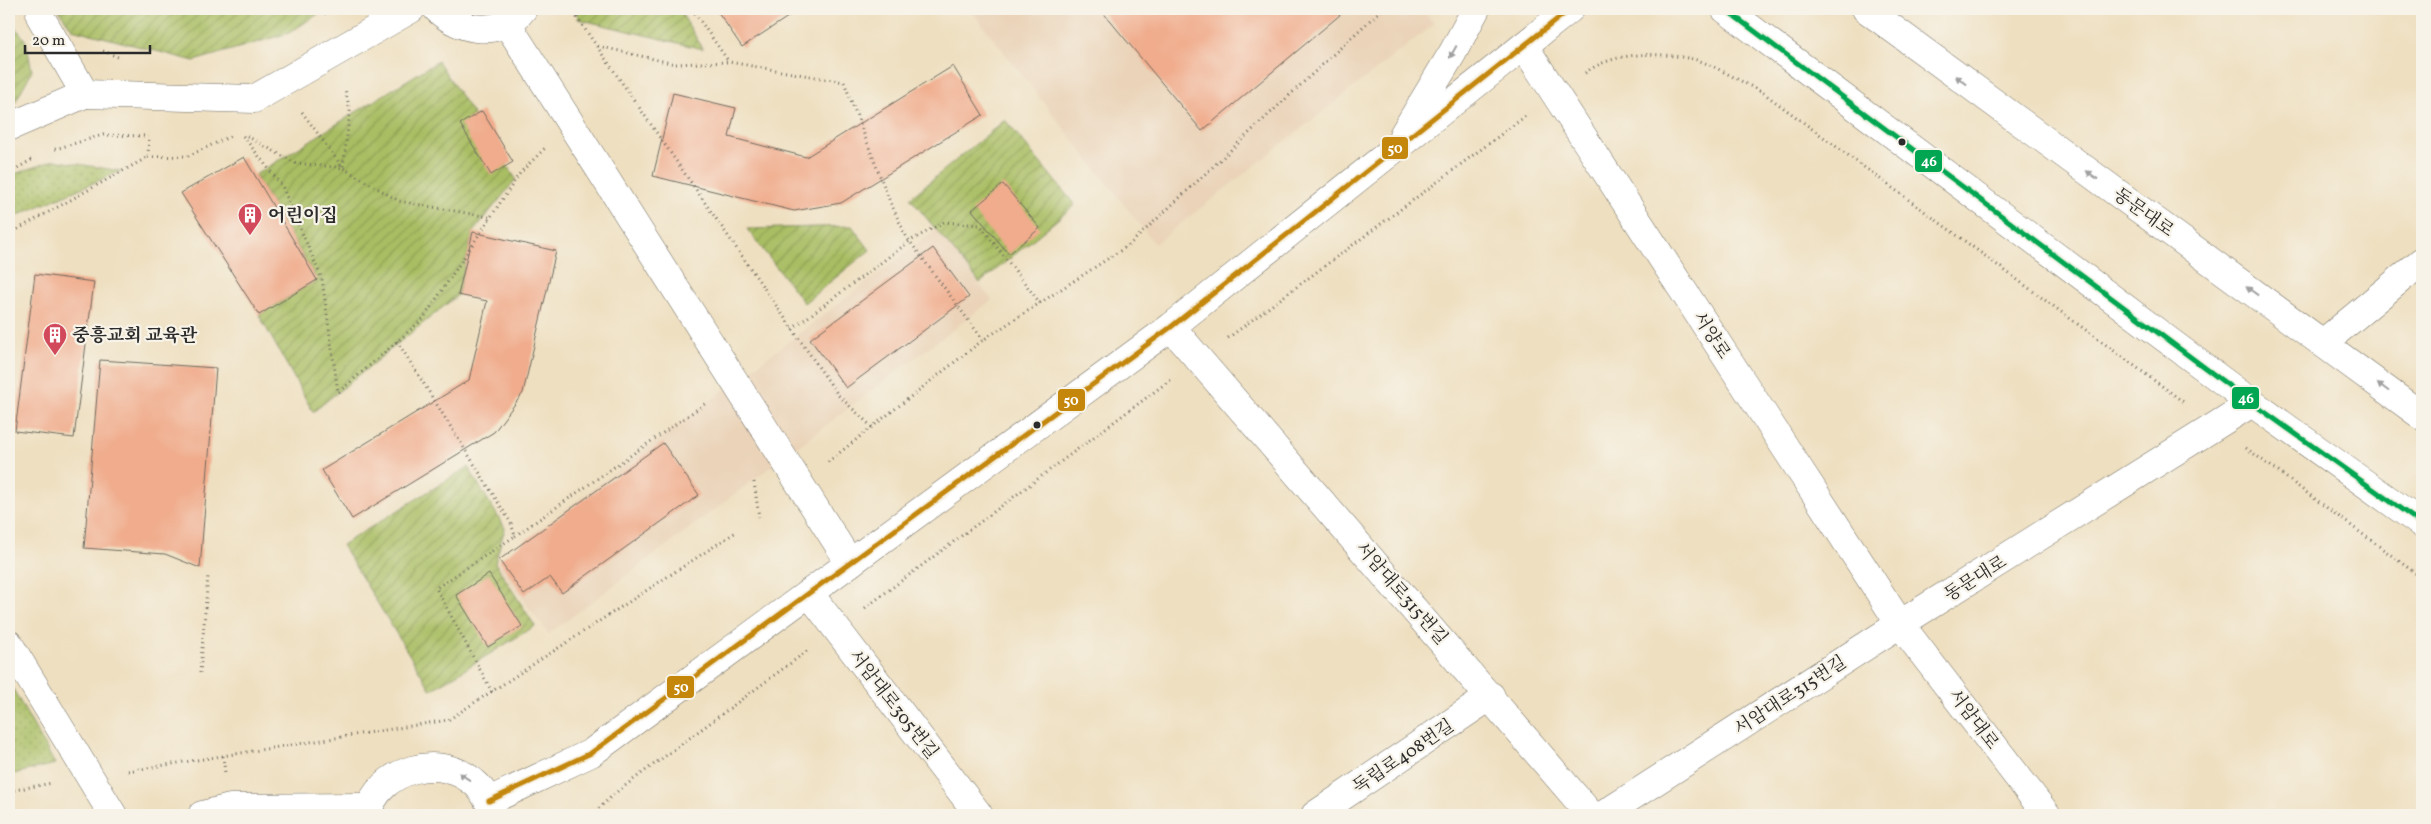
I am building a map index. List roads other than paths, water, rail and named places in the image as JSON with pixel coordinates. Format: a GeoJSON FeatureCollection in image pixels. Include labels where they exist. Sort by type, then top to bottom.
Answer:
{"type":"FeatureCollection","features":[{"type":"Feature","properties":{"kind":"street"},"geometry":{"type":"LineString","coordinates":[[9,127],[85,94],[254,99],[412,9]]}},
{"type":"Feature","properties":{"kind":"street"},"geometry":{"type":"LineString","coordinates":[[437,9],[446,18],[463,26],[480,29],[498,26],[514,15],[850,563]]}},
{"type":"Feature","properties":{"kind":"street"},"geometry":{"type":"LineString","coordinates":[[1394,150],[1453,52],[1476,9]]}},
{"type":"Feature","properties":{"kind":"street"},"geometry":{"type":"LineString","coordinates":[[202,815],[230,808],[368,811],[382,788],[400,774],[422,767],[442,767],[460,773],[477,785],[491,808],[590,753],[1171,327],[1570,9]]}},
{"type":"Feature","properties":{"kind":"street"},"geometry":{"type":"LineString","coordinates":[[1725,9],[2252,403],[2422,524]]}},
{"type":"Feature","properties":{"kind":"street","name":"동문대로"},"geometry":{"type":"LineString","coordinates":[[1866,9],[2422,416]]}},
{"type":"Feature","properties":{"kind":"street"},"geometry":{"type":"LineString","coordinates":[[40,16],[85,94]]}},
{"type":"Feature","properties":{"kind":"street","name":"서양로"},"geometry":{"type":"LineString","coordinates":[[1524,46],[1900,624]]}},
{"type":"Feature","properties":{"kind":"street"},"geometry":{"type":"LineString","coordinates":[[2323,343],[2422,261]]}},
{"type":"Feature","properties":{"kind":"street","name":"서암대로315번길"},"geometry":{"type":"LineString","coordinates":[[1171,327],[1491,696],[1591,815]]}},
{"type":"Feature","properties":{"kind":"street","name":"동문대로"},"geometry":{"type":"LineString","coordinates":[[1900,624],[2252,403]]}},
{"type":"Feature","properties":{"kind":"street","name":"서암대로305번길"},"geometry":{"type":"LineString","coordinates":[[809,594],[979,815]]}},
{"type":"Feature","properties":{"kind":"street","name":"서암대로315번길"},"geometry":{"type":"LineString","coordinates":[[1603,815],[1900,624]]}},
{"type":"Feature","properties":{"kind":"street","name":"서암대로"},"geometry":{"type":"LineString","coordinates":[[1900,624],[2047,815]]}},
{"type":"Feature","properties":{"kind":"street"},"geometry":{"type":"LineString","coordinates":[[9,644],[113,815]]}},
{"type":"Feature","properties":{"kind":"street","name":"독립로408번길"},"geometry":{"type":"LineString","coordinates":[[1315,815],[1491,696]]}},
{"type":"Feature","properties":{"kind":"place","name":"어린이집"},"geometry":{"type":"Point","coordinates":[250,236]}},
{"type":"Feature","properties":{"kind":"place","name":"중흥교회 교육관"},"geometry":{"type":"Point","coordinates":[55,356]}}]}
